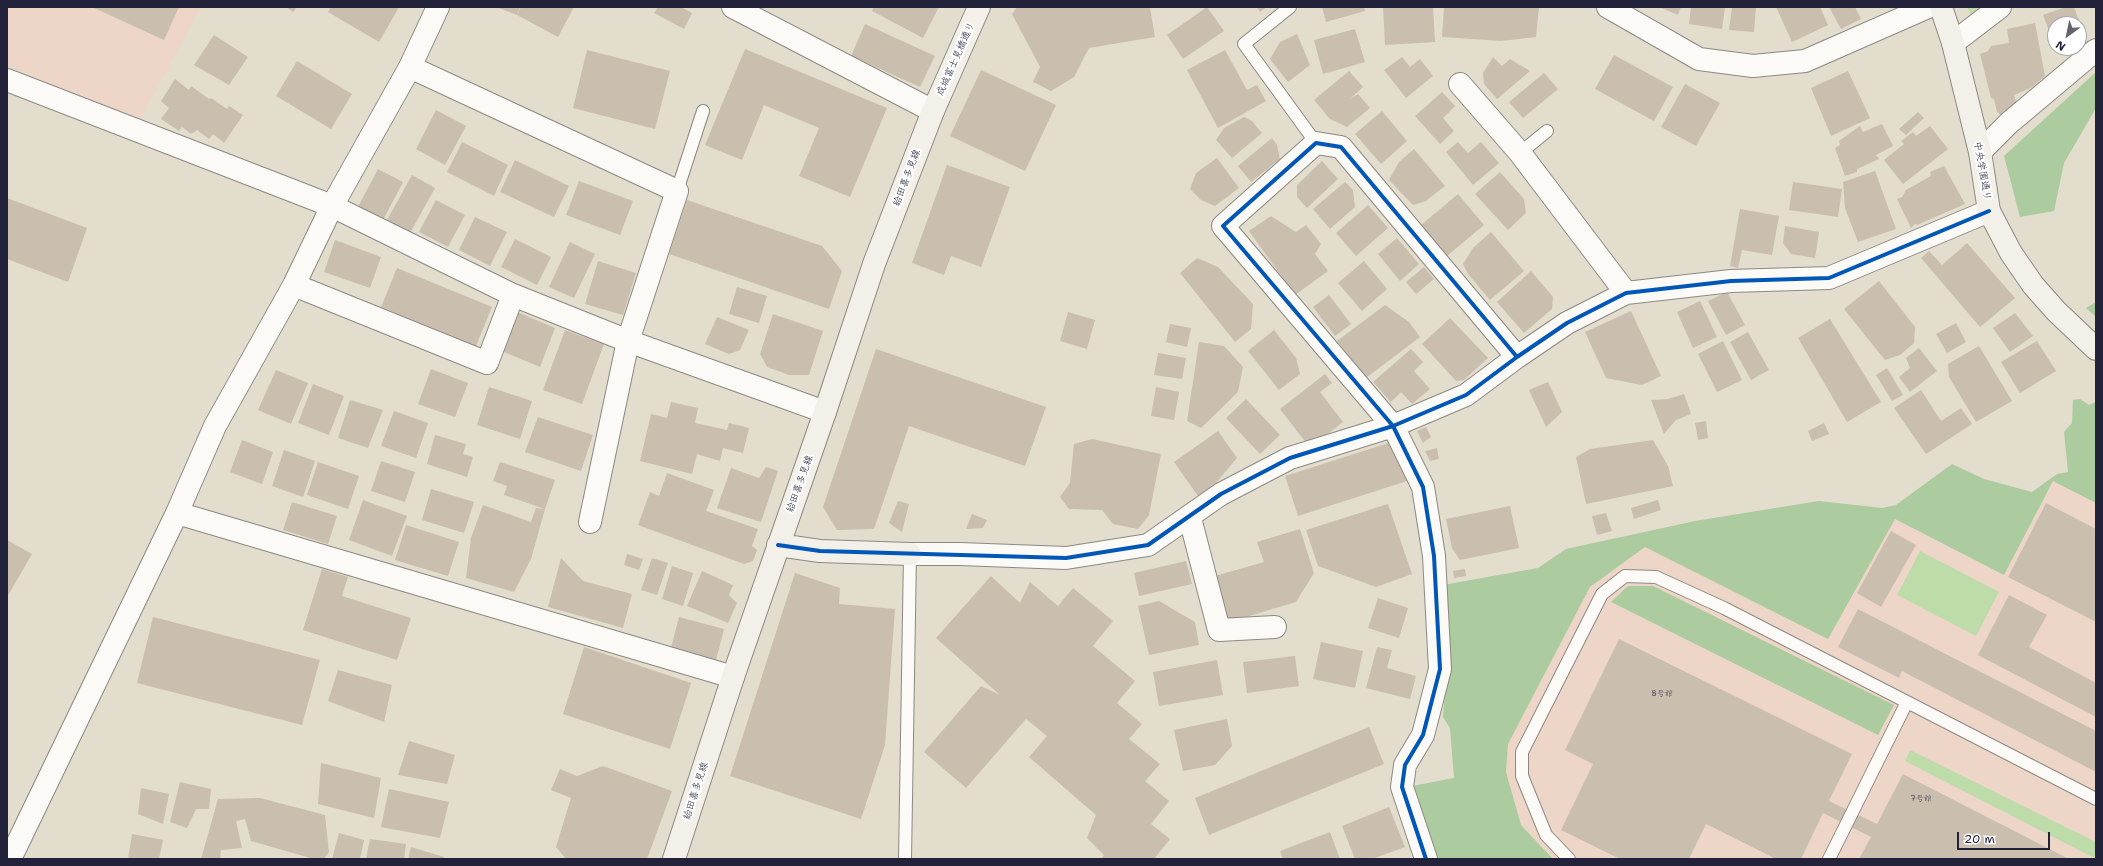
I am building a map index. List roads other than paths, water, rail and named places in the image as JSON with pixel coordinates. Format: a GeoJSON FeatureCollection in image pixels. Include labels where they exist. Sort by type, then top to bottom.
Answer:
{"type":"FeatureCollection","features":[{"type":"Feature","properties":{"kind":"street"},"geometry":{"type":"LineString","coordinates":[[10,859],[177,513],[215,426],[294,285],[332,206],[410,67],[438,7]]}},
{"type":"Feature","properties":{"kind":"street"},"geometry":{"type":"LineString","coordinates":[[732,7],[933,111]]}},
{"type":"Feature","properties":{"kind":"street","name":"成城富士見橋通り"},"geometry":{"type":"LineString","coordinates":[[933,111],[979,7]]}},
{"type":"Feature","properties":{"kind":"street"},"geometry":{"type":"LineString","coordinates":[[1608,7],[1699,59],[1753,66],[1805,61],[1928,7]]}},
{"type":"Feature","properties":{"kind":"street","name":"中央学園通り"},"geometry":{"type":"LineString","coordinates":[[1941,7],[1953,43],[1980,152],[1989,211],[2010,253],[2033,285],[2056,312],[2096,349]]}},
{"type":"Feature","properties":{"kind":"street"},"geometry":{"type":"LineString","coordinates":[[1953,43],[2000,7]]}},
{"type":"Feature","properties":{"kind":"street"},"geometry":{"type":"LineString","coordinates":[[1980,152],[2009,123],[2096,50]]}},
{"type":"Feature","properties":{"kind":"street"},"geometry":{"type":"LineString","coordinates":[[410,67],[677,191],[628,341],[590,522]]}},
{"type":"Feature","properties":{"kind":"street"},"geometry":{"type":"LineString","coordinates":[[7,80],[332,206],[513,295],[628,341],[825,412]]}},
{"type":"Feature","properties":{"kind":"street"},"geometry":{"type":"LineString","coordinates":[[1460,84],[1520,153],[1626,293]]}},
{"type":"Feature","properties":{"kind":"street","name":"給田喜多見線"},"geometry":{"type":"LineString","coordinates":[[674,859],[733,678],[825,412],[874,264],[933,111]]}},
{"type":"Feature","properties":{"kind":"street"},"geometry":{"type":"LineString","coordinates":[[1426,859],[1402,787],[1405,765],[1423,734],[1440,669],[1434,556],[1423,487],[1393,426],[1223,226],[1316,143],[1340,147],[1517,357]]}},
{"type":"Feature","properties":{"kind":"street"},"geometry":{"type":"LineString","coordinates":[[778,545],[820,551],[1066,558],[1148,545],[1190,518],[1221,494],[1290,458],[1393,426],[1466,395],[1517,357],[1567,323],[1626,293],[1731,281],[1829,278],[1989,211]]}},
{"type":"Feature","properties":{"kind":"street"},"geometry":{"type":"LineString","coordinates":[[294,285],[486,363],[513,295]]}},
{"type":"Feature","properties":{"kind":"street"},"geometry":{"type":"LineString","coordinates":[[177,513],[733,678]]}},
{"type":"Feature","properties":{"kind":"street"},"geometry":{"type":"LineString","coordinates":[[1190,518],[1219,630],[1275,627]]}},
{"type":"Feature","properties":{"kind":"lane"},"geometry":{"type":"LineString","coordinates":[[1290,7],[1244,44],[1316,143]]}},
{"type":"Feature","properties":{"kind":"lane"},"geometry":{"type":"LineString","coordinates":[[677,191],[704,111]]}},
{"type":"Feature","properties":{"kind":"lane"},"geometry":{"type":"LineString","coordinates":[[1520,153],[1547,131]]}},
{"type":"Feature","properties":{"kind":"lane"},"geometry":{"type":"LineString","coordinates":[[905,859],[910,554]]}},
{"type":"Feature","properties":{"kind":"lane"},"geometry":{"type":"LineString","coordinates":[[1569,859],[1546,835],[1522,776],[1522,752],[1602,594],[1625,576],[1656,577],[1724,608],[2096,798]]}},
{"type":"Feature","properties":{"kind":"lane"},"geometry":{"type":"LineString","coordinates":[[1829,859],[1907,702]]}}]}
